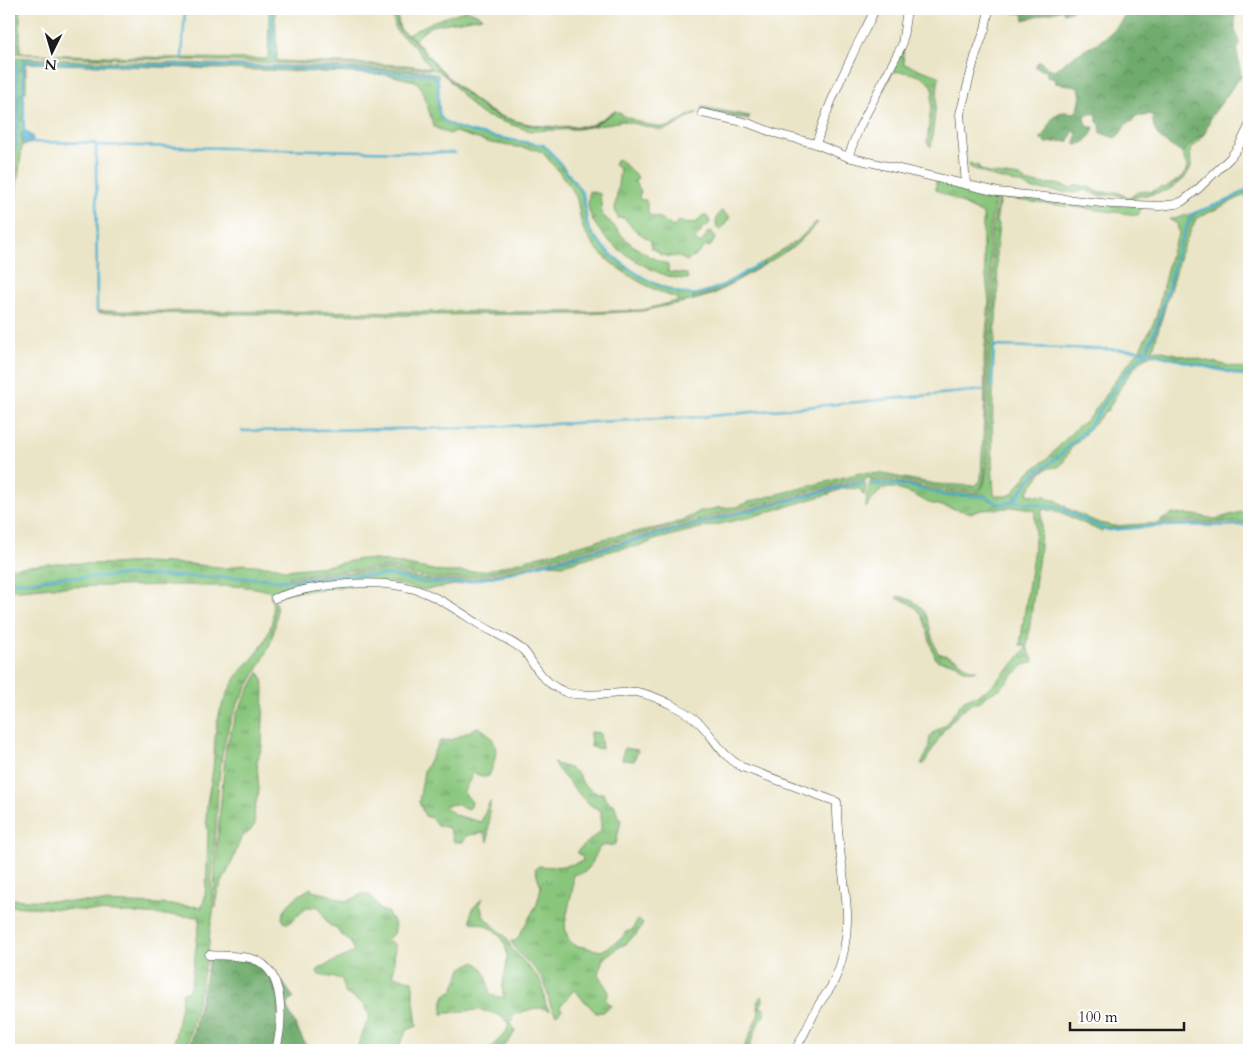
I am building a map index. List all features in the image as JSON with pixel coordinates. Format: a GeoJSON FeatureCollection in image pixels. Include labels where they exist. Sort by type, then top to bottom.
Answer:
{"type":"FeatureCollection","features":[{"type":"Feature","properties":{"kind":"street"},"geometry":{"type":"LineString","coordinates":[[816,144],[831,99],[868,26],[874,9]]}},
{"type":"Feature","properties":{"kind":"street"},"geometry":{"type":"LineString","coordinates":[[848,157],[859,128],[900,50],[907,9]]}},
{"type":"Feature","properties":{"kind":"street"},"geometry":{"type":"LineString","coordinates":[[966,184],[960,114],[989,9]]}},
{"type":"Feature","properties":{"kind":"street"},"geometry":{"type":"LineString","coordinates":[[702,113],[748,123],[780,135],[816,144],[848,157],[926,176],[998,192],[1110,204],[1168,205],[1183,201],[1235,152],[1249,126]]}},
{"type":"Feature","properties":{"kind":"street"},"geometry":{"type":"LineString","coordinates":[[275,598],[304,589],[346,585],[388,584],[415,589],[441,600],[517,646],[529,657],[547,680],[567,693],[636,692],[660,700],[686,712],[706,728],[721,751],[742,768],[836,802],[837,830],[847,912],[846,941],[840,966],[831,987],[819,1004],[803,1038],[795,1050]]}},
{"type":"Feature","properties":{"kind":"street"},"geometry":{"type":"LineString","coordinates":[[210,955],[253,959],[265,966],[270,972],[277,986],[280,1002],[276,1050]]}},
{"type":"Feature","properties":{"kind":"green space"},"geometry":{"type":"Polygon","coordinates":[[[13,9],[20,9],[20,51],[29,54],[181,58],[181,60],[90,58],[13,53],[13,9]]]}},
{"type":"Feature","properties":{"kind":"green space"},"geometry":{"type":"Polygon","coordinates":[[[269,9],[272,9],[271,50],[273,59],[272,16],[273,9],[275,9],[277,61],[405,65],[431,68],[412,44],[396,31],[391,9],[396,9],[400,30],[407,35],[434,21],[467,10],[483,17],[431,26],[415,39],[410,37],[459,88],[486,110],[528,125],[547,127],[589,126],[616,111],[643,123],[666,127],[698,112],[673,127],[661,130],[623,121],[579,129],[530,131],[483,115],[437,70],[404,67],[182,60],[183,58],[268,59],[269,9]]]}},
{"type":"Feature","properties":{"kind":"green space"},"geometry":{"type":"Polygon","coordinates":[[[1014,9],[1030,11],[1062,9],[1024,20],[1023,13],[1014,13],[1014,9]]]}},
{"type":"Feature","properties":{"kind":"green space"},"geometry":{"type":"Polygon","coordinates":[[[1062,9],[1076,9],[1064,13],[1062,9]]]}},
{"type":"Feature","properties":{"kind":"green space"},"geometry":{"type":"Polygon","coordinates":[[[1127,9],[1235,9],[1235,30],[1240,43],[1237,51],[1241,76],[1211,117],[1205,133],[1182,153],[1161,139],[1155,130],[1153,116],[1149,114],[1135,116],[1133,121],[1126,124],[1115,138],[1101,133],[1100,124],[1097,122],[1097,114],[1087,115],[1084,120],[1089,127],[1094,127],[1092,134],[1085,142],[1075,145],[1077,131],[1073,131],[1069,141],[1045,143],[1040,138],[1054,116],[1063,112],[1075,113],[1081,97],[1078,87],[1056,83],[1054,79],[1047,76],[1047,72],[1035,67],[1037,63],[1040,61],[1048,68],[1055,70],[1114,30],[1127,9]]]}},
{"type":"Feature","properties":{"kind":"green space"},"geometry":{"type":"Polygon","coordinates":[[[399,28],[414,39],[440,69],[477,102],[497,114],[514,120],[537,125],[587,126],[616,111],[593,126],[579,127],[547,127],[528,125],[496,115],[486,110],[459,88],[430,60],[414,40],[399,28]]]}},
{"type":"Feature","properties":{"kind":"green space"},"geometry":{"type":"Polygon","coordinates":[[[903,47],[904,64],[939,76],[931,147],[927,143],[933,89],[931,84],[916,75],[893,72],[852,151],[860,130],[903,47]]]}},
{"type":"Feature","properties":{"kind":"green space"},"geometry":{"type":"Polygon","coordinates":[[[9,56],[11,57],[14,126],[9,179],[10,138],[9,56]]]}},
{"type":"Feature","properties":{"kind":"green space"},"geometry":{"type":"Polygon","coordinates":[[[14,57],[90,61],[404,69],[425,71],[438,75],[438,81],[432,75],[418,72],[91,64],[23,60],[24,132],[16,193],[9,289],[9,209],[19,119],[16,59],[18,119],[9,200],[15,126],[14,57]]]}},
{"type":"Feature","properties":{"kind":"green space"},"geometry":{"type":"Polygon","coordinates":[[[24,62],[90,65],[26,63],[25,92],[24,62]]]}},
{"type":"Feature","properties":{"kind":"green space"},"geometry":{"type":"Polygon","coordinates":[[[92,65],[272,68],[430,75],[438,81],[439,113],[446,122],[471,132],[543,146],[548,149],[582,194],[589,229],[608,252],[626,268],[642,277],[672,290],[693,295],[694,300],[642,311],[587,314],[99,313],[98,311],[586,312],[642,310],[681,300],[654,289],[626,274],[601,254],[584,230],[574,192],[544,154],[537,150],[491,143],[455,132],[449,134],[434,127],[422,89],[416,81],[389,75],[354,73],[92,65]]]}},
{"type":"Feature","properties":{"kind":"green space"},"geometry":{"type":"Polygon","coordinates":[[[702,107],[750,116],[748,120],[701,111],[702,107]]]}},
{"type":"Feature","properties":{"kind":"green space"},"geometry":{"type":"Polygon","coordinates":[[[1205,133],[1190,151],[1191,167],[1184,179],[1168,190],[1142,195],[1131,200],[1119,195],[1099,196],[1085,190],[1074,193],[1032,189],[1019,183],[993,177],[970,167],[969,163],[979,166],[979,169],[989,173],[1021,177],[1027,183],[1056,184],[1071,188],[1077,185],[1089,187],[1098,192],[1118,192],[1126,197],[1130,197],[1138,192],[1150,192],[1162,187],[1165,188],[1181,178],[1187,167],[1182,153],[1205,133]]]}},
{"type":"Feature","properties":{"kind":"green space"},"geometry":{"type":"Polygon","coordinates":[[[619,159],[638,177],[635,182],[641,191],[639,197],[641,200],[646,200],[649,215],[660,218],[673,227],[678,221],[687,224],[696,223],[703,215],[707,216],[710,222],[702,228],[695,239],[698,243],[702,242],[708,232],[711,231],[716,238],[710,247],[705,246],[697,255],[687,261],[677,256],[670,257],[659,254],[659,252],[651,248],[651,241],[636,231],[624,218],[618,218],[615,209],[620,169],[614,165],[616,160],[619,159]]]}},
{"type":"Feature","properties":{"kind":"green space"},"geometry":{"type":"Polygon","coordinates":[[[936,180],[994,194],[996,197],[989,231],[992,300],[987,354],[986,460],[984,480],[981,488],[976,491],[942,488],[892,479],[860,478],[487,574],[461,578],[435,578],[414,575],[388,567],[289,576],[289,578],[388,569],[413,577],[435,580],[461,580],[488,576],[860,480],[866,480],[865,483],[852,483],[501,575],[462,583],[421,581],[388,574],[284,580],[125,575],[102,577],[58,576],[25,582],[9,581],[9,568],[58,563],[110,564],[145,562],[228,568],[243,564],[278,567],[285,570],[325,566],[361,559],[387,561],[443,572],[489,570],[600,540],[671,524],[700,511],[736,507],[752,501],[860,473],[883,474],[936,484],[975,486],[981,480],[985,394],[984,357],[989,302],[983,251],[983,214],[936,190],[936,180]]]}},
{"type":"Feature","properties":{"kind":"green space"},"geometry":{"type":"Polygon","coordinates":[[[1249,188],[1249,193],[1196,219],[1181,252],[1153,349],[1249,370],[1249,376],[1167,357],[1148,350],[1161,319],[1177,254],[1191,219],[1197,212],[1230,200],[1249,188]]]}},
{"type":"Feature","properties":{"kind":"green space"},"geometry":{"type":"Polygon","coordinates":[[[589,191],[600,194],[602,215],[624,238],[656,260],[668,265],[668,272],[687,274],[688,279],[680,279],[657,272],[633,259],[610,242],[593,221],[588,208],[589,191]]]}},
{"type":"Feature","properties":{"kind":"green space"},"geometry":{"type":"Polygon","coordinates":[[[999,195],[1143,206],[1138,215],[1000,198],[996,223],[999,224],[996,251],[998,287],[992,387],[994,494],[1008,496],[1013,493],[1027,474],[1049,457],[1091,415],[1139,351],[1145,351],[1123,375],[1090,424],[1057,457],[1029,479],[1013,500],[1005,504],[998,503],[984,495],[944,494],[905,484],[871,485],[905,485],[944,496],[984,497],[997,504],[1005,505],[1014,502],[1034,503],[1014,501],[1030,480],[1058,458],[1091,425],[1124,375],[1147,352],[1155,354],[1140,362],[1127,377],[1108,410],[1071,448],[1062,464],[1042,472],[1027,494],[1044,495],[1051,500],[1056,500],[1066,508],[1099,523],[1113,526],[1161,523],[1249,525],[1160,526],[1104,529],[1102,532],[1060,512],[1042,509],[1040,547],[1027,647],[1020,645],[1035,541],[1035,511],[1020,507],[981,510],[972,513],[929,503],[912,494],[894,488],[884,488],[866,508],[867,492],[871,480],[892,481],[942,490],[976,493],[982,489],[988,460],[989,354],[994,300],[991,231],[999,195]]]}},
{"type":"Feature","properties":{"kind":"green space"},"geometry":{"type":"Polygon","coordinates":[[[721,211],[730,217],[721,230],[717,228],[716,223],[721,211]]]}},
{"type":"Feature","properties":{"kind":"green space"},"geometry":{"type":"Polygon","coordinates":[[[1194,213],[1189,219],[1178,248],[1159,318],[1146,350],[1140,349],[1156,318],[1171,252],[1179,234],[1177,224],[1169,219],[1194,213]]]}},
{"type":"Feature","properties":{"kind":"green space"},"geometry":{"type":"Polygon","coordinates":[[[816,222],[818,223],[796,245],[764,265],[763,262],[798,240],[816,222]]]}},
{"type":"Feature","properties":{"kind":"green space"},"geometry":{"type":"Polygon","coordinates":[[[763,262],[764,265],[714,294],[694,300],[693,295],[724,285],[763,262]]]}},
{"type":"Feature","properties":{"kind":"green space"},"geometry":{"type":"Polygon","coordinates":[[[852,485],[866,485],[864,496],[860,489],[844,488],[747,518],[692,530],[654,540],[644,545],[614,550],[563,565],[548,564],[852,485]]]}},
{"type":"Feature","properties":{"kind":"green space"},"geometry":{"type":"Polygon","coordinates":[[[1249,510],[1249,523],[1160,521],[1172,514],[1195,515],[1215,519],[1249,510]]]}},
{"type":"Feature","properties":{"kind":"green space"},"geometry":{"type":"Polygon","coordinates":[[[388,575],[421,583],[462,584],[422,590],[388,582],[276,594],[255,588],[188,585],[53,587],[9,591],[9,582],[37,582],[58,578],[125,576],[284,581],[388,575]]]}},
{"type":"Feature","properties":{"kind":"green space"},"geometry":{"type":"Polygon","coordinates":[[[270,595],[276,607],[271,642],[234,712],[228,727],[221,760],[212,876],[214,908],[208,954],[186,1050],[173,1050],[183,992],[188,992],[191,984],[200,917],[9,906],[9,899],[202,907],[207,870],[208,831],[206,816],[218,719],[223,703],[234,681],[258,651],[267,636],[273,612],[270,595]]]}},
{"type":"Feature","properties":{"kind":"green space"},"geometry":{"type":"Polygon","coordinates":[[[898,596],[910,600],[924,611],[938,653],[956,659],[971,670],[977,670],[968,671],[956,663],[937,661],[922,615],[908,603],[897,598],[898,596]]]}},
{"type":"Feature","properties":{"kind":"green space"},"geometry":{"type":"Polygon","coordinates":[[[1027,647],[1034,662],[1024,665],[1001,688],[960,712],[943,731],[924,764],[921,764],[928,751],[930,737],[935,731],[945,725],[964,700],[988,689],[1017,660],[1027,647]]]}},
{"type":"Feature","properties":{"kind":"green space"},"geometry":{"type":"Polygon","coordinates":[[[259,672],[263,680],[264,689],[262,747],[257,761],[259,792],[254,813],[255,824],[241,838],[217,893],[216,908],[214,898],[215,865],[226,746],[237,712],[259,672]]]}},
{"type":"Feature","properties":{"kind":"green space"},"geometry":{"type":"Polygon","coordinates":[[[478,727],[491,737],[496,748],[489,776],[485,777],[473,773],[464,793],[472,802],[469,809],[454,804],[444,806],[455,815],[481,822],[490,801],[488,842],[484,833],[468,835],[463,842],[454,842],[449,828],[437,825],[432,818],[425,816],[419,802],[424,771],[440,741],[451,740],[478,727]]]}},
{"type":"Feature","properties":{"kind":"green space"},"geometry":{"type":"Polygon","coordinates":[[[590,732],[600,733],[602,749],[591,747],[590,732]]]}},
{"type":"Feature","properties":{"kind":"green space"},"geometry":{"type":"Polygon","coordinates":[[[624,748],[638,750],[634,761],[622,760],[624,748]]]}},
{"type":"Feature","properties":{"kind":"green space"},"geometry":{"type":"Polygon","coordinates":[[[553,763],[570,768],[579,775],[583,784],[596,793],[603,793],[605,799],[615,806],[618,817],[621,820],[616,843],[601,846],[588,869],[580,874],[573,874],[573,887],[565,923],[569,941],[574,945],[601,951],[619,940],[626,932],[632,930],[638,919],[643,924],[636,935],[626,944],[603,959],[598,974],[609,992],[605,1000],[611,1006],[603,1012],[596,1013],[574,990],[560,1006],[562,1010],[556,1015],[540,975],[517,951],[511,941],[516,941],[537,904],[541,887],[535,869],[539,866],[561,866],[583,861],[582,856],[576,852],[601,831],[601,811],[587,803],[553,763]]]}},
{"type":"Feature","properties":{"kind":"green space"},"geometry":{"type":"Polygon","coordinates":[[[311,888],[312,891],[348,901],[363,894],[370,895],[380,910],[387,912],[394,922],[393,934],[387,940],[395,945],[393,976],[413,981],[417,1026],[407,1030],[397,1050],[357,1050],[369,1014],[361,1002],[345,993],[342,979],[319,975],[317,971],[354,952],[349,941],[336,928],[329,925],[319,907],[306,909],[288,923],[285,923],[282,918],[289,904],[311,888]]]}},
{"type":"Feature","properties":{"kind":"green space"},"geometry":{"type":"Polygon","coordinates":[[[483,898],[480,904],[483,916],[507,938],[511,948],[537,976],[542,985],[546,1005],[550,1011],[538,1008],[503,1018],[496,1014],[481,1011],[442,1014],[445,995],[453,991],[461,969],[473,962],[478,964],[484,971],[490,995],[504,998],[503,987],[507,959],[504,943],[495,931],[471,922],[470,918],[475,906],[483,898]]]}},
{"type":"Feature","properties":{"kind":"green space"},"geometry":{"type":"Polygon","coordinates":[[[210,957],[245,960],[259,964],[272,978],[278,1002],[275,1050],[189,1050],[210,957]]]}},
{"type":"Feature","properties":{"kind":"green space"},"geometry":{"type":"Polygon","coordinates":[[[271,971],[294,998],[288,1003],[287,1008],[308,1050],[278,1050],[281,1026],[271,971]]]}},
{"type":"Feature","properties":{"kind":"green space"},"geometry":{"type":"Polygon","coordinates":[[[762,996],[763,1000],[760,1007],[766,1010],[764,1016],[760,1019],[748,1050],[743,1050],[759,1013],[757,1002],[762,996]]]}},
{"type":"Feature","properties":{"kind":"green space"},"geometry":{"type":"Polygon","coordinates":[[[513,1018],[511,1023],[515,1031],[511,1039],[500,1049],[491,1050],[507,1031],[508,1022],[504,1020],[513,1018]]]}},
{"type":"Feature","properties":{"kind":"water"},"geometry":{"type":"Polygon","coordinates":[[[25,131],[32,136],[33,143],[23,145],[21,134],[25,131]]]}},
{"type":"Feature","properties":{"kind":"waterway"},"geometry":{"type":"LineString","coordinates":[[16,9],[16,51]]}},
{"type":"Feature","properties":{"kind":"waterway"},"geometry":{"type":"LineString","coordinates":[[182,59],[185,9]]}},
{"type":"Feature","properties":{"kind":"waterway"},"geometry":{"type":"LineString","coordinates":[[272,9],[273,59]]}},
{"type":"Feature","properties":{"kind":"waterway"},"geometry":{"type":"LineString","coordinates":[[9,203],[18,119],[16,59]]}},
{"type":"Feature","properties":{"kind":"waterway"},"geometry":{"type":"LineString","coordinates":[[27,132],[24,131],[23,61],[272,67],[430,75],[438,81],[439,113],[446,122],[471,132],[543,145],[548,149],[583,195],[589,229],[608,251],[637,274],[669,290],[684,294],[698,294],[722,285],[760,264]]}},
{"type":"Feature","properties":{"kind":"waterway"},"geometry":{"type":"LineString","coordinates":[[33,140],[33,142],[94,143],[96,145],[97,311]]}},
{"type":"Feature","properties":{"kind":"waterway"},"geometry":{"type":"LineString","coordinates":[[96,145],[455,153]]}},
{"type":"Feature","properties":{"kind":"waterway"},"geometry":{"type":"LineString","coordinates":[[872,484],[905,485],[944,495],[984,496],[998,503],[1005,504],[1014,501],[1036,472],[1058,457],[1090,425],[1124,375],[1146,351],[1160,318],[1178,249],[1194,213],[1229,200],[1249,188]]}},
{"type":"Feature","properties":{"kind":"waterway"},"geometry":{"type":"LineString","coordinates":[[992,387],[994,346],[1137,350],[1249,377]]}},
{"type":"Feature","properties":{"kind":"waterway"},"geometry":{"type":"LineString","coordinates":[[242,431],[465,428],[700,417],[983,390]]}},
{"type":"Feature","properties":{"kind":"waterway"},"geometry":{"type":"LineString","coordinates":[[9,582],[25,582],[58,577],[125,575],[261,578],[284,581],[333,576],[388,575],[421,582],[462,583],[501,575],[852,484],[864,484]]}},
{"type":"Feature","properties":{"kind":"waterway"},"geometry":{"type":"LineString","coordinates":[[1014,501],[1060,508],[1109,530],[1160,526],[1249,525]]}}]}
